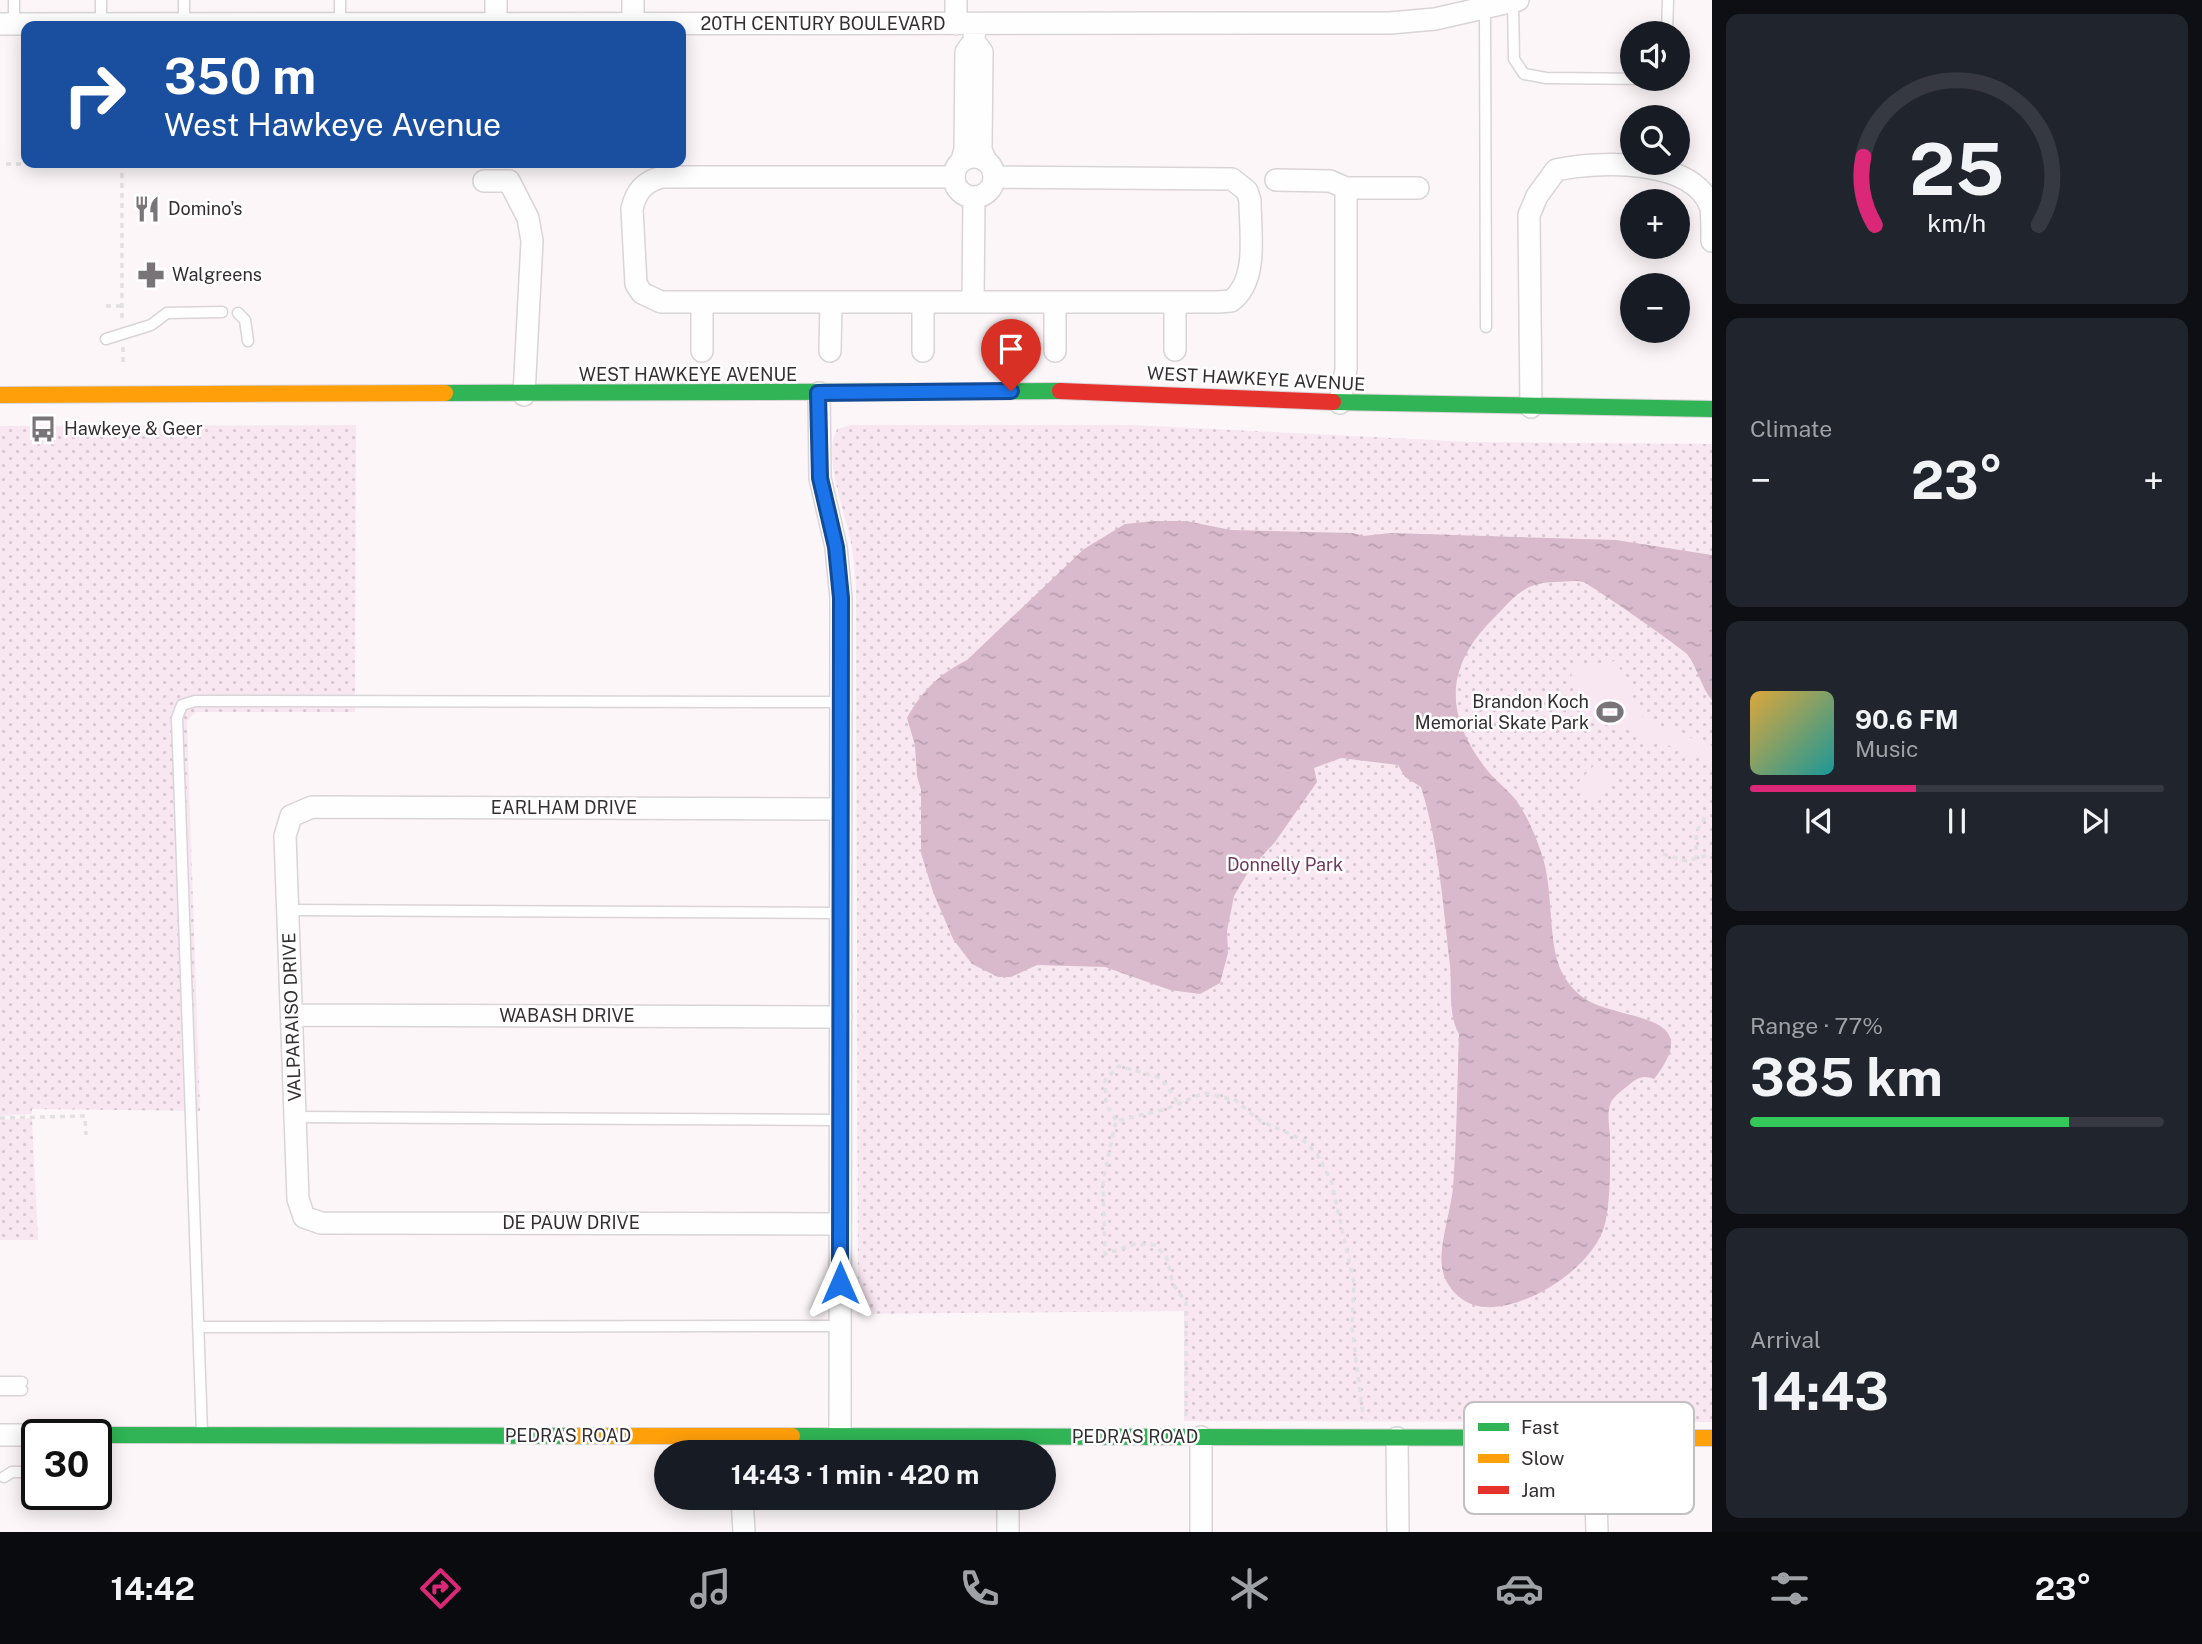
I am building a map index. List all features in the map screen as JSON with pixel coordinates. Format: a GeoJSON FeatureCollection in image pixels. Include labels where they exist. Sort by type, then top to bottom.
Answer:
{"type":"FeatureCollection","features":[{"type":"Feature","properties":{"kind":"street"},"geometry":{"type":"LineString","coordinates":[[496,0],[496,21]]}},
{"type":"Feature","properties":{"kind":"street"},"geometry":{"type":"LineString","coordinates":[[632,0],[633,21]]}},
{"type":"Feature","properties":{"kind":"street"},"geometry":{"type":"LineString","coordinates":[[956,0],[968,30],[982,52],[981,150],[990,169],[990,189],[974,197]]}},
{"type":"Feature","properties":{"kind":"street","name":"20TH CENTURY BOULEVARD"},"geometry":{"type":"LineString","coordinates":[[686,25],[968,30],[1390,23],[1435,19],[1515,1]]}},
{"type":"Feature","properties":{"kind":"street"},"geometry":{"type":"LineString","coordinates":[[968,30],[965,149],[958,168],[957,188],[974,197]]}},
{"type":"Feature","properties":{"kind":"street"},"geometry":{"type":"LineString","coordinates":[[974,157],[990,169],[1222,177],[1240,184],[1250,201],[1249,272],[1246,285],[1231,301],[661,302],[642,293],[636,284],[632,209],[635,197],[650,180],[662,177],[958,168],[974,157]]}},
{"type":"Feature","properties":{"kind":"street"},"geometry":{"type":"LineString","coordinates":[[1531,407],[1529,215],[1537,196],[1556,170],[1577,166],[1625,164],[1668,172],[1696,187],[1711,208],[1712,241]]}},
{"type":"Feature","properties":{"kind":"street"},"geometry":{"type":"LineString","coordinates":[[1276,180],[1330,181],[1346,188],[1418,188]]}},
{"type":"Feature","properties":{"kind":"street"},"geometry":{"type":"LineString","coordinates":[[484,181],[509,181],[528,218],[532,241],[524,395]]}},
{"type":"Feature","properties":{"kind":"street"},"geometry":{"type":"LineString","coordinates":[[1340,403],[1346,369],[1346,188]]}},
{"type":"Feature","properties":{"kind":"street"},"geometry":{"type":"LineString","coordinates":[[973,302],[974,197]]}},
{"type":"Feature","properties":{"kind":"street"},"geometry":{"type":"LineString","coordinates":[[702,302],[702,351]]}},
{"type":"Feature","properties":{"kind":"street"},"geometry":{"type":"LineString","coordinates":[[830,351],[831,302]]}},
{"type":"Feature","properties":{"kind":"street"},"geometry":{"type":"LineString","coordinates":[[923,302],[923,351]]}},
{"type":"Feature","properties":{"kind":"street"},"geometry":{"type":"LineString","coordinates":[[1055,302],[1055,351]]}},
{"type":"Feature","properties":{"kind":"street"},"geometry":{"type":"LineString","coordinates":[[1175,302],[1175,351]]}},
{"type":"Feature","properties":{"kind":"street","name":"WEST HAWKEYE AVENUE"},"geometry":{"type":"LineString","coordinates":[[0,395],[1063,391],[1340,403],[1712,410]]}},
{"type":"Feature","properties":{"kind":"street"},"geometry":{"type":"LineString","coordinates":[[818,393],[820,478],[836,547],[840,583],[840,1437]]}},
{"type":"Feature","properties":{"kind":"street","name":"EARLHAM DRIVE"},"geometry":{"type":"LineString","coordinates":[[291,816],[312,807],[841,809]]}},
{"type":"Feature","properties":{"kind":"street","name":"VALPARAISO DRIVE"},"geometry":{"type":"LineString","coordinates":[[291,816],[285,836],[298,1199],[304,1217]]}},
{"type":"Feature","properties":{"kind":"street","name":"WABASH DRIVE"},"geometry":{"type":"LineString","coordinates":[[293,1015],[841,1017]]}},
{"type":"Feature","properties":{"kind":"street","name":"DE PAUW DRIVE"},"geometry":{"type":"LineString","coordinates":[[304,1217],[321,1223],[840,1224]]}},
{"type":"Feature","properties":{"kind":"street"},"geometry":{"type":"LineString","coordinates":[[0,1435],[21,1435]]}},
{"type":"Feature","properties":{"kind":"street","name":"PEDRAS ROAD"},"geometry":{"type":"LineString","coordinates":[[112,1435],[654,1443]]}},
{"type":"Feature","properties":{"kind":"street","name":"PEDRAS ROAD"},"geometry":{"type":"LineString","coordinates":[[797,1440],[840,1437],[903,1440]]}},
{"type":"Feature","properties":{"kind":"street"},"geometry":{"type":"LineString","coordinates":[[1201,1437],[1201,1532]]}},
{"type":"Feature","properties":{"kind":"street","name":"PEDRAS ROAD"},"geometry":{"type":"LineString","coordinates":[[1056,1443],[1201,1437],[1464,1438]]}},
{"type":"Feature","properties":{"kind":"street"},"geometry":{"type":"LineString","coordinates":[[1396,1438],[1398,1532]]}},
{"type":"Feature","properties":{"kind":"street","name":"PEDRAS ROAD"},"geometry":{"type":"LineString","coordinates":[[1694,1438],[1712,1438]]}},
{"type":"Feature","properties":{"kind":"street"},"geometry":{"type":"LineString","coordinates":[[743,1510],[744,1532]]}},
{"type":"Feature","properties":{"kind":"street"},"geometry":{"type":"LineString","coordinates":[[1008,1510],[1008,1532]]}},
{"type":"Feature","properties":{"kind":"street"},"geometry":{"type":"LineString","coordinates":[[1596,1514],[1597,1532]]}},
{"type":"Feature","properties":{"kind":"lane"},"geometry":{"type":"LineString","coordinates":[[7,24],[14,0]]}},
{"type":"Feature","properties":{"kind":"lane"},"geometry":{"type":"LineString","coordinates":[[101,0],[101,21]]}},
{"type":"Feature","properties":{"kind":"lane"},"geometry":{"type":"LineString","coordinates":[[184,0],[184,21]]}},
{"type":"Feature","properties":{"kind":"lane"},"geometry":{"type":"LineString","coordinates":[[340,0],[340,21]]}},
{"type":"Feature","properties":{"kind":"lane"},"geometry":{"type":"LineString","coordinates":[[1667,21],[1668,0]]}},
{"type":"Feature","properties":{"kind":"lane"},"geometry":{"type":"LineString","coordinates":[[1515,1],[1514,59],[1524,74],[1546,78],[1620,79]]}},
{"type":"Feature","properties":{"kind":"lane"},"geometry":{"type":"LineString","coordinates":[[1485,8],[1486,327]]}},
{"type":"Feature","properties":{"kind":"lane"},"geometry":{"type":"LineString","coordinates":[[106,339],[149,326],[167,313],[222,312]]}},
{"type":"Feature","properties":{"kind":"lane"},"geometry":{"type":"LineString","coordinates":[[238,313],[245,320],[248,341]]}},
{"type":"Feature","properties":{"kind":"lane"},"geometry":{"type":"LineString","coordinates":[[202,1435],[177,718],[183,705],[195,701],[842,702]]}},
{"type":"Feature","properties":{"kind":"lane"},"geometry":{"type":"LineString","coordinates":[[289,910],[841,913]]}},
{"type":"Feature","properties":{"kind":"lane"},"geometry":{"type":"LineString","coordinates":[[295,1117],[841,1121]]}},
{"type":"Feature","properties":{"kind":"lane"},"geometry":{"type":"LineString","coordinates":[[198,1327],[841,1326]]}},
{"type":"Feature","properties":{"kind":"lane"},"geometry":{"type":"LineString","coordinates":[[0,1382],[22,1386],[0,1390]]}},
{"type":"Feature","properties":{"kind":"lane"},"geometry":{"type":"LineString","coordinates":[[4,1477],[12,1472],[21,1472]]}},
{"type":"Feature","properties":{"kind":"path"},"geometry":{"type":"LineString","coordinates":[[6,164],[21,164]]}},
{"type":"Feature","properties":{"kind":"path"},"geometry":{"type":"LineString","coordinates":[[122,168],[122,321],[128,321],[128,327]]}},
{"type":"Feature","properties":{"kind":"path"},"geometry":{"type":"LineString","coordinates":[[106,306],[122,306]]}},
{"type":"Feature","properties":{"kind":"path"},"geometry":{"type":"LineString","coordinates":[[123,347],[123,362]]}},
{"type":"Feature","properties":{"kind":"path"},"geometry":{"type":"LineString","coordinates":[[1696,860],[1696,834],[1707,813]]}},
{"type":"Feature","properties":{"kind":"path"},"geometry":{"type":"LineString","coordinates":[[1663,854],[1669,858],[1696,860],[1712,854]]}},
{"type":"Feature","properties":{"kind":"path"},"geometry":{"type":"LineString","coordinates":[[1180,1104],[1161,1078],[1119,1066],[1105,1080],[1106,1104],[1116,1121],[1103,1181],[1105,1254],[1144,1243],[1154,1245],[1167,1258],[1173,1284],[1186,1302],[1186,1418]]}},
{"type":"Feature","properties":{"kind":"path"},"geometry":{"type":"LineString","coordinates":[[1116,1121],[1180,1104],[1205,1093],[1235,1100],[1259,1120],[1303,1140],[1317,1154],[1331,1180],[1354,1283],[1352,1327],[1364,1418]]}},
{"type":"Feature","properties":{"kind":"path"},"geometry":{"type":"LineString","coordinates":[[0,1118],[85,1116],[86,1135]]}},
{"type":"Feature","properties":{"kind":"green space"},"geometry":{"type":"Polygon","coordinates":[[[356,425],[355,712],[196,712],[187,721],[200,1111],[32,1109],[32,1114],[0,1116],[0,426],[356,425]]]}},
{"type":"Feature","properties":{"kind":"green space","name":"Donnelly Park"},"geometry":{"type":"Polygon","coordinates":[[[850,425],[1135,425],[1471,442],[1712,444],[1712,1422],[1694,1422],[1694,1402],[1464,1402],[1464,1422],[1184,1421],[1184,1311],[858,1314],[856,588],[852,549],[836,486],[832,455],[837,429],[850,425]]]}},
{"type":"Feature","properties":{"kind":"green space","name":"Brandon Koch Memorial Skate Park"},"geometry":{"type":"Polygon","coordinates":[[[1616,660],[1644,720],[1712,746],[1712,763],[1650,738],[1654,745],[1646,749],[1633,731],[1572,709],[1578,689],[1570,678],[1579,663],[1587,663],[1598,669],[1616,660]]]}},
{"type":"Feature","properties":{"kind":"green space"},"geometry":{"type":"Polygon","coordinates":[[[1596,763],[1616,781],[1593,806],[1574,787],[1596,763]]]}},
{"type":"Feature","properties":{"kind":"green space"},"geometry":{"type":"Polygon","coordinates":[[[32,1118],[38,1240],[0,1240],[0,1120],[32,1118]]]}},
{"type":"Feature","properties":{"kind":"water"},"geometry":{"type":"Polygon","coordinates":[[[1186,521],[1231,530],[1353,533],[1363,536],[1391,533],[1616,540],[1712,555],[1712,700],[1687,654],[1580,581],[1535,585],[1520,593],[1476,638],[1458,675],[1457,712],[1463,731],[1487,770],[1516,800],[1539,845],[1548,883],[1555,950],[1564,976],[1577,993],[1590,1002],[1658,1025],[1667,1033],[1671,1044],[1667,1059],[1654,1079],[1644,1077],[1636,1080],[1611,1102],[1608,1116],[1610,1182],[1605,1224],[1598,1240],[1588,1256],[1573,1270],[1539,1293],[1502,1306],[1478,1306],[1458,1296],[1443,1272],[1442,1253],[1454,1169],[1459,1034],[1452,1010],[1440,875],[1432,831],[1421,787],[1405,777],[1398,765],[1341,758],[1314,768],[1317,782],[1275,842],[1250,869],[1234,896],[1227,931],[1228,953],[1220,983],[1200,994],[1170,990],[1105,967],[1037,965],[1011,977],[998,977],[972,964],[953,939],[933,892],[921,853],[921,790],[917,776],[915,745],[907,718],[932,684],[967,660],[1084,549],[1125,524],[1186,521]]]}},
{"type":"Feature","properties":{"kind":"traffic: fast"},"geometry":{"type":"LineString","coordinates":[[445,393],[1060,391]]}},
{"type":"Feature","properties":{"kind":"traffic: fast"},"geometry":{"type":"LineString","coordinates":[[1333,402],[1712,409]]}},
{"type":"Feature","properties":{"kind":"traffic: fast"},"geometry":{"type":"LineString","coordinates":[[112,1435],[578,1436]]}},
{"type":"Feature","properties":{"kind":"traffic: fast"},"geometry":{"type":"LineString","coordinates":[[792,1436],[1464,1438]]}},
{"type":"Feature","properties":{"kind":"traffic: slow"},"geometry":{"type":"LineString","coordinates":[[0,395],[445,393]]}},
{"type":"Feature","properties":{"kind":"traffic: slow"},"geometry":{"type":"LineString","coordinates":[[578,1436],[792,1436]]}},
{"type":"Feature","properties":{"kind":"traffic: slow"},"geometry":{"type":"LineString","coordinates":[[1694,1438],[1712,1438]]}},
{"type":"Feature","properties":{"kind":"traffic: jam"},"geometry":{"type":"LineString","coordinates":[[1060,391],[1333,402]]}},
{"type":"Feature","properties":{"kind":"place","name":"Domino's"},"geometry":{"type":"Point","coordinates":[147,209]}},
{"type":"Feature","properties":{"kind":"place","name":"Walgreens"},"geometry":{"type":"Point","coordinates":[151,275]}},
{"type":"Feature","properties":{"kind":"place","name":"Hawkeye & Geer"},"geometry":{"type":"Point","coordinates":[43,429]}},
{"type":"Feature","properties":{"kind":"place","name":"Brandon Koch Memorial Skate Park"},"geometry":{"type":"Point","coordinates":[1610,712]}},
{"type":"Feature","properties":{"kind":"route"},"geometry":{"type":"LineString","coordinates":[[840,1283],[841,598],[836,547],[820,478],[818,393],[1011,391]]}}]}
